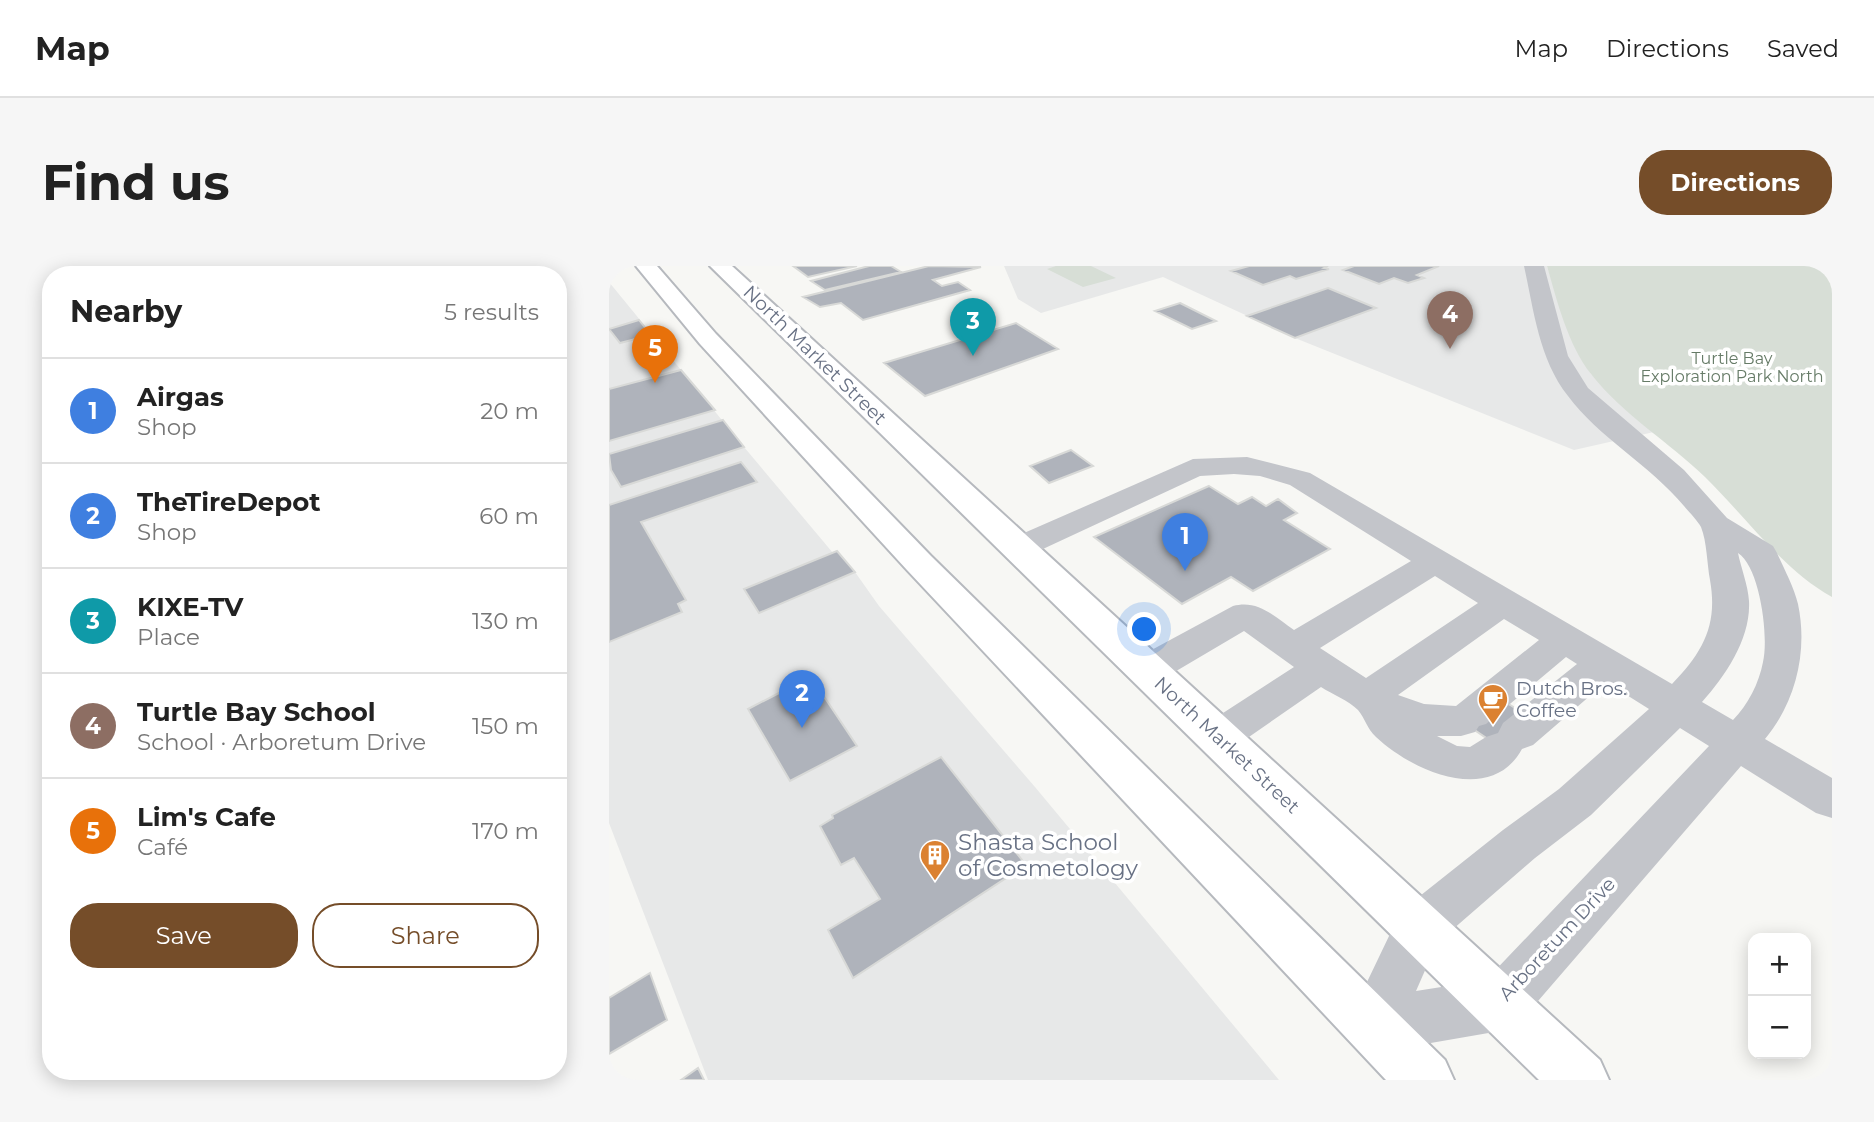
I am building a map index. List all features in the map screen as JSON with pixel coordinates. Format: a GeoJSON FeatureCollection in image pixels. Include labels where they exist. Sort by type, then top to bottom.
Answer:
{"type":"FeatureCollection","features":[{"type":"Feature","properties":{"kind":"main road"},"geometry":{"type":"LineString","coordinates":[[646,266],[708,339],[919,563],[1425,1080]]}},
{"type":"Feature","properties":{"kind":"main road","name":"North Market Street"},"geometry":{"type":"LineString","coordinates":[[720,266],[1580,1080]]}},
{"type":"Feature","properties":{"kind":"street","name":"Arboretum Drive"},"geometry":{"type":"LineString","coordinates":[[1373,1027],[1500,1004],[1754,724],[1773,691],[1783,660],[1780,604],[1761,553],[1716,525],[1674,476],[1602,417],[1578,393],[1556,356],[1535,266]]}},
{"type":"Feature","properties":{"kind":"street"},"geometry":{"type":"LineString","coordinates":[[1018,548],[1193,468],[1223,464],[1282,471],[1300,479],[1832,800]]}},
{"type":"Feature","properties":{"kind":"street","name":"Arboretum Drive"},"geometry":{"type":"LineString","coordinates":[[1373,1027],[1419,927],[1519,844],[1575,802],[1676,706],[1703,676],[1721,646],[1729,621],[1730,582],[1716,525]]}},
{"type":"Feature","properties":{"kind":"street"},"geometry":{"type":"LineString","coordinates":[[1218,737],[1307,658],[1434,561]]}},
{"type":"Feature","properties":{"kind":"street"},"geometry":{"type":"LineString","coordinates":[[1370,699],[1504,602]]}},
{"type":"Feature","properties":{"kind":"street"},"geometry":{"type":"LineString","coordinates":[[1147,670],[1246,614],[1370,699],[1440,724],[1467,717],[1565,639]]}},
{"type":"Feature","properties":{"kind":"street"},"geometry":{"type":"LineString","coordinates":[[1370,699],[1385,721],[1432,753],[1453,763],[1472,764],[1489,758],[1603,663]]}},
{"type":"Feature","properties":{"kind":"shaded area"},"geometry":{"type":"Polygon","coordinates":[[[1004,266],[1547,266],[1567,327],[1591,374],[1654,432],[1574,450],[1295,338],[1163,277],[1041,313],[1018,299],[1004,266]]]}},
{"type":"Feature","properties":{"kind":"shaded area"},"geometry":{"type":"Polygon","coordinates":[[[609,282],[744,447],[833,553],[855,572],[879,606],[1035,787],[1279,1080],[708,1080],[609,823],[609,282]]]}},
{"type":"Feature","properties":{"kind":"green space"},"geometry":{"type":"Polygon","coordinates":[[[1056,266],[1091,266],[1116,278],[1083,287],[1047,269],[1056,266]]]}},
{"type":"Feature","properties":{"kind":"green space","name":"Turtle Bay Exploration Park North"},"geometry":{"type":"Polygon","coordinates":[[[1547,266],[1832,266],[1832,597],[1797,572],[1765,542],[1705,477],[1603,388],[1576,350],[1559,308],[1547,266]]]}},
{"type":"Feature","properties":{"kind":"building"},"geometry":{"type":"Polygon","coordinates":[[[793,266],[857,266],[808,277],[793,266]]]}},
{"type":"Feature","properties":{"kind":"building"},"geometry":{"type":"Polygon","coordinates":[[[869,266],[891,266],[901,272],[825,290],[811,281],[869,266]]]}},
{"type":"Feature","properties":{"kind":"building"},"geometry":{"type":"Polygon","coordinates":[[[929,266],[981,267],[933,280],[942,286],[958,282],[970,290],[863,320],[841,303],[820,307],[803,297],[929,266]]]}},
{"type":"Feature","properties":{"kind":"building"},"geometry":{"type":"Polygon","coordinates":[[[1249,266],[1328,266],[1324,268],[1329,269],[1296,279],[1290,276],[1263,285],[1231,271],[1249,266]]]}},
{"type":"Feature","properties":{"kind":"building"},"geometry":{"type":"Polygon","coordinates":[[[1354,266],[1439,266],[1417,275],[1424,278],[1408,283],[1394,278],[1379,284],[1343,270],[1354,266]]]}},
{"type":"Feature","properties":{"kind":"building"},"geometry":{"type":"Polygon","coordinates":[[[1328,288],[1376,308],[1295,338],[1247,316],[1328,288]]]}},
{"type":"Feature","properties":{"kind":"building"},"geometry":{"type":"Polygon","coordinates":[[[1180,303],[1216,321],[1192,329],[1155,311],[1180,303]]]}},
{"type":"Feature","properties":{"kind":"building"},"geometry":{"type":"Polygon","coordinates":[[[639,320],[651,335],[620,343],[609,329],[639,320]]]}},
{"type":"Feature","properties":{"kind":"building"},"geometry":{"type":"Polygon","coordinates":[[[1016,323],[1058,349],[925,396],[884,363],[1016,323]]]}},
{"type":"Feature","properties":{"kind":"building"},"geometry":{"type":"Polygon","coordinates":[[[681,370],[715,410],[609,441],[609,389],[681,370]]]}},
{"type":"Feature","properties":{"kind":"building"},"geometry":{"type":"Polygon","coordinates":[[[723,420],[744,447],[621,487],[611,470],[609,454],[723,420]]]}},
{"type":"Feature","properties":{"kind":"building"},"geometry":{"type":"Polygon","coordinates":[[[1071,450],[1093,466],[1049,483],[1030,466],[1071,450]]]}},
{"type":"Feature","properties":{"kind":"building"},"geometry":{"type":"Polygon","coordinates":[[[741,462],[757,482],[641,522],[686,600],[678,604],[682,612],[609,642],[609,505],[741,462]]]}},
{"type":"Feature","properties":{"kind":"building"},"geometry":{"type":"Polygon","coordinates":[[[1209,486],[1238,504],[1252,497],[1266,506],[1278,499],[1297,513],[1284,520],[1330,549],[1253,591],[1231,577],[1182,604],[1094,537],[1209,486]]]}},
{"type":"Feature","properties":{"kind":"building"},"geometry":{"type":"Polygon","coordinates":[[[837,551],[855,572],[759,613],[744,589],[837,551]]]}},
{"type":"Feature","properties":{"kind":"building"},"geometry":{"type":"Polygon","coordinates":[[[813,680],[857,746],[790,781],[748,709],[813,680]]]}},
{"type":"Feature","properties":{"kind":"building","name":"Dutch Bros. Coffee"},"geometry":{"type":"Polygon","coordinates":[[[1504,701],[1529,717],[1507,752],[1454,716],[1504,701]]]}},
{"type":"Feature","properties":{"kind":"building","name":"Shasta School of Cosmetology"},"geometry":{"type":"Polygon","coordinates":[[[941,757],[1026,865],[853,978],[828,930],[880,899],[854,858],[841,865],[820,826],[833,818],[832,815],[941,757]]]}},
{"type":"Feature","properties":{"kind":"building"},"geometry":{"type":"Polygon","coordinates":[[[650,973],[667,1020],[609,1054],[609,998],[650,973]]]}},
{"type":"Feature","properties":{"kind":"building"},"geometry":{"type":"Polygon","coordinates":[[[698,1068],[704,1080],[681,1080],[698,1068]]]}},
{"type":"Feature","properties":{"kind":"place","name":"Turtle Bay School"},"geometry":{"type":"Point","coordinates":[1450,349]}},
{"type":"Feature","properties":{"kind":"place","name":"KIXE-TV"},"geometry":{"type":"Point","coordinates":[973,356]}},
{"type":"Feature","properties":{"kind":"place","name":"Lim's Cafe"},"geometry":{"type":"Point","coordinates":[655,383]}},
{"type":"Feature","properties":{"kind":"place","name":"Airgas"},"geometry":{"type":"Point","coordinates":[1185,571]}},
{"type":"Feature","properties":{"kind":"place","name":"Dutch Bros. Coffee"},"geometry":{"type":"Point","coordinates":[1493,726]}},
{"type":"Feature","properties":{"kind":"place","name":"TheTireDepot"},"geometry":{"type":"Point","coordinates":[802,728]}},
{"type":"Feature","properties":{"kind":"place","name":"Shasta School of Cosmetology"},"geometry":{"type":"Point","coordinates":[935,882]}}]}
